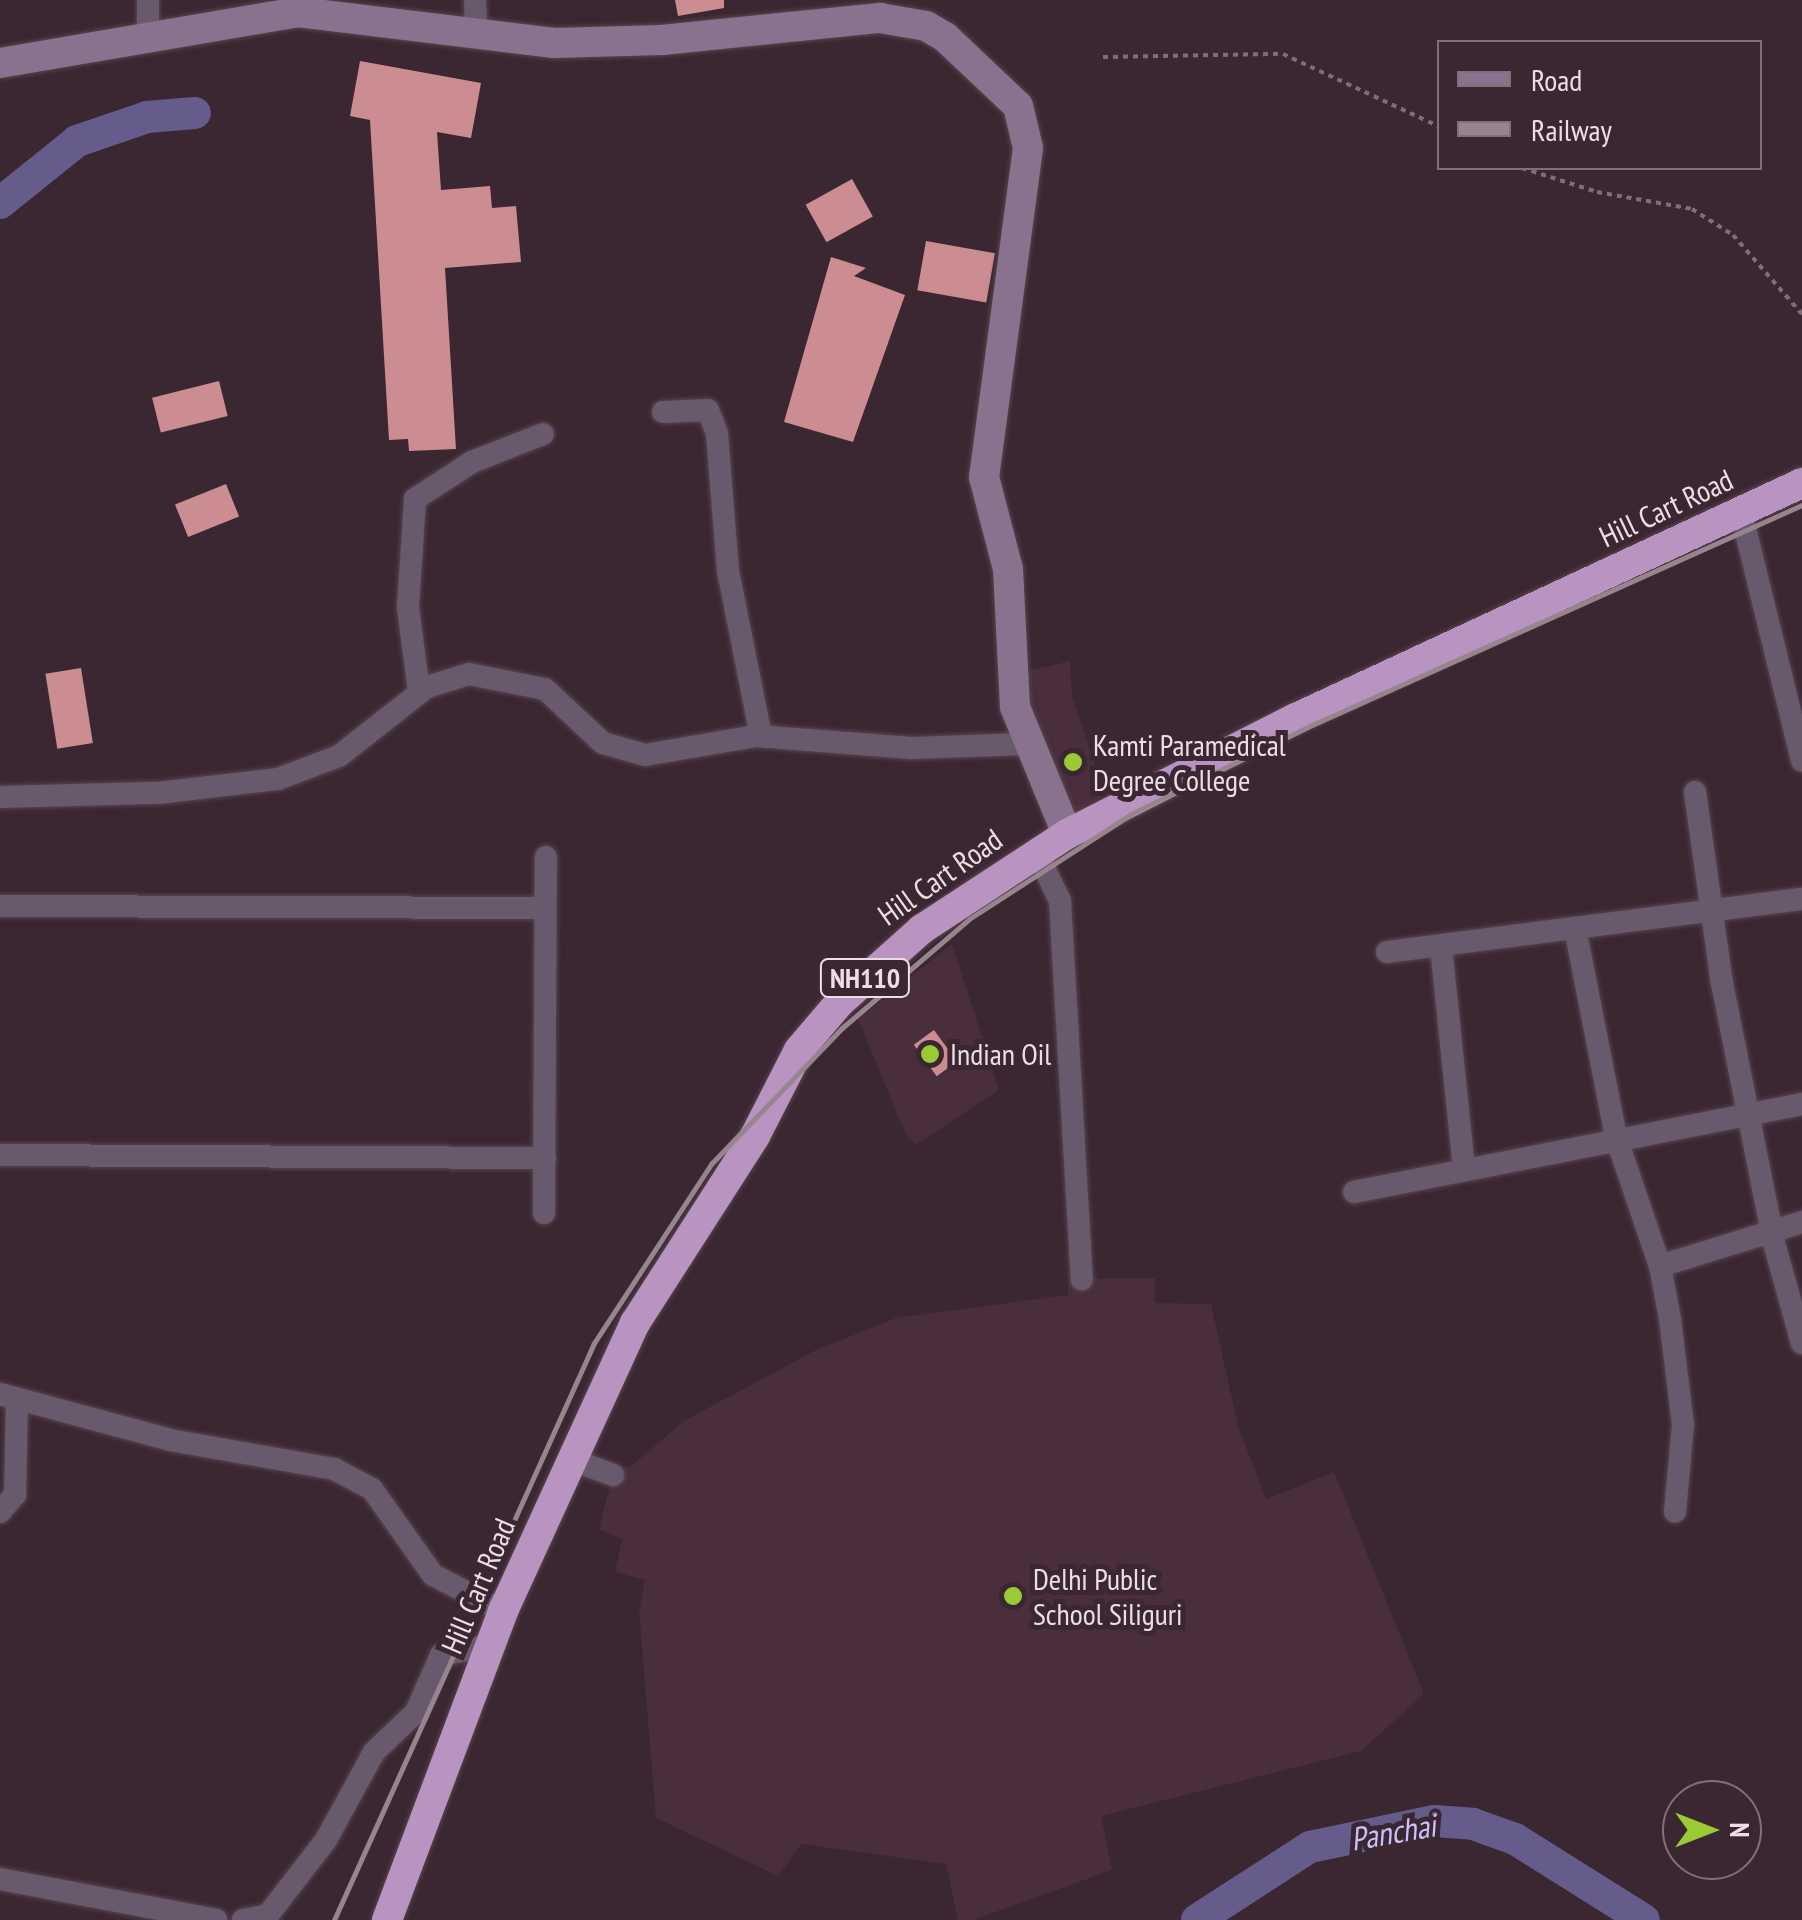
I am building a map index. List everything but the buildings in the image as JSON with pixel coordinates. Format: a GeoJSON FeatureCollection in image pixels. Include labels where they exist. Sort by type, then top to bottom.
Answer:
{"type":"FeatureCollection","features":[{"type":"Feature","properties":{"kind":"highway","name":"Hill Cart Road"},"geometry":{"type":"LineString","coordinates":[[387,1920],[502,1612],[570,1459],[635,1323],[755,1136],[808,1039],[922,928],[1067,834],[1331,701],[1802,483]]}},
{"type":"Feature","properties":{"kind":"street"},"geometry":{"type":"LineString","coordinates":[[148,0],[148,35]]}},
{"type":"Feature","properties":{"kind":"street"},"geometry":{"type":"LineString","coordinates":[[475,0],[476,33]]}},
{"type":"Feature","properties":{"kind":"street"},"geometry":{"type":"LineString","coordinates":[[0,62],[298,12],[476,33],[615,43],[870,9],[945,37],[1018,106],[1028,148],[984,448],[989,499],[1008,569],[1010,666],[1026,744],[1067,834]]}},
{"type":"Feature","properties":{"kind":"street"},"geometry":{"type":"LineString","coordinates":[[663,412],[708,410],[717,434],[728,571],[761,736]]}},
{"type":"Feature","properties":{"kind":"street"},"geometry":{"type":"LineString","coordinates":[[419,692],[408,607],[415,499],[472,462],[544,434]]}},
{"type":"Feature","properties":{"kind":"street"},"geometry":{"type":"LineString","coordinates":[[1741,512],[1802,761]]}},
{"type":"Feature","properties":{"kind":"street"},"geometry":{"type":"LineString","coordinates":[[0,796],[158,793],[278,780],[338,756],[419,692],[469,674],[524,680],[564,703],[603,743],[645,755],[761,736],[912,748],[1026,744]]}},
{"type":"Feature","properties":{"kind":"street"},"geometry":{"type":"LineString","coordinates":[[1694,792],[1748,1113],[1772,1229],[1802,1343]]}},
{"type":"Feature","properties":{"kind":"street"},"geometry":{"type":"LineString","coordinates":[[1037,853],[1060,901],[1082,1279]]}},
{"type":"Feature","properties":{"kind":"street"},"geometry":{"type":"LineString","coordinates":[[544,1213],[546,857]]}},
{"type":"Feature","properties":{"kind":"street"},"geometry":{"type":"LineString","coordinates":[[1387,952],[1802,899]]}},
{"type":"Feature","properties":{"kind":"street"},"geometry":{"type":"LineString","coordinates":[[0,906],[546,908]]}},
{"type":"Feature","properties":{"kind":"street"},"geometry":{"type":"LineString","coordinates":[[1575,928],[1616,1137],[1660,1266],[1683,1426],[1675,1512]]}},
{"type":"Feature","properties":{"kind":"street"},"geometry":{"type":"LineString","coordinates":[[1441,946],[1464,1169]]}},
{"type":"Feature","properties":{"kind":"street"},"geometry":{"type":"LineString","coordinates":[[1354,1192],[1616,1137],[1802,1104]]}},
{"type":"Feature","properties":{"kind":"street"},"geometry":{"type":"LineString","coordinates":[[0,1155],[544,1158]]}},
{"type":"Feature","properties":{"kind":"street"},"geometry":{"type":"LineString","coordinates":[[1660,1266],[1802,1222]]}},
{"type":"Feature","properties":{"kind":"street"},"geometry":{"type":"LineString","coordinates":[[0,1512],[15,1495],[8,1397],[170,1440],[334,1469],[372,1488],[433,1575],[502,1612]]}},
{"type":"Feature","properties":{"kind":"street"},"geometry":{"type":"LineString","coordinates":[[570,1459],[613,1476]]}},
{"type":"Feature","properties":{"kind":"street"},"geometry":{"type":"LineString","coordinates":[[243,1920],[268,1915],[326,1840],[374,1752],[416,1712],[441,1655],[489,1646]]}},
{"type":"Feature","properties":{"kind":"street"},"geometry":{"type":"LineString","coordinates":[[0,1878],[216,1920]]}},
{"type":"Feature","properties":{"kind":"path"},"geometry":{"type":"LineString","coordinates":[[1103,57],[1283,54],[1437,126]]}},
{"type":"Feature","properties":{"kind":"path"},"geometry":{"type":"LineString","coordinates":[[1528,170],[1597,192],[1692,209],[1733,235],[1802,314]]}},
{"type":"Feature","properties":{"kind":"shaded area","name":"Kamti Paramedical Degree College"},"geometry":{"type":"Polygon","coordinates":[[[1070,661],[1072,696],[1105,794],[1072,814],[1037,731],[1024,672],[1070,661]]]}},
{"type":"Feature","properties":{"kind":"shaded area","name":"Indian Oil"},"geometry":{"type":"Polygon","coordinates":[[[952,944],[999,1090],[916,1145],[906,1135],[858,1019],[952,944]]]}},
{"type":"Feature","properties":{"kind":"shaded area","name":"Delhi Public School Siliguri"},"geometry":{"type":"Polygon","coordinates":[[[1155,1278],[1155,1303],[1211,1304],[1238,1426],[1266,1499],[1334,1472],[1424,1694],[1361,1751],[1101,1816],[1112,1870],[973,1920],[958,1920],[946,1864],[801,1844],[778,1876],[656,1818],[639,1611],[645,1580],[615,1572],[622,1539],[599,1529],[615,1465],[629,1468],[684,1421],[816,1350],[896,1318],[1068,1295],[1069,1279],[1155,1278]]]}},
{"type":"Feature","properties":{"kind":"waterway"},"geometry":{"type":"LineString","coordinates":[[0,203],[77,141],[147,117],[195,113]]}},
{"type":"Feature","properties":{"kind":"waterway","name":"Panchai"},"geometry":{"type":"LineString","coordinates":[[1197,1920],[1310,1847],[1434,1821],[1473,1824],[1515,1839],[1644,1920]]}},
{"type":"Feature","properties":{"kind":"railway"},"geometry":{"type":"LineString","coordinates":[[334,1920],[594,1343],[712,1163],[842,1028],[969,919],[1131,814],[1312,725],[1802,505]]}},
{"type":"Feature","properties":{"kind":"place","name":"Kamti Paramedical Degree College"},"geometry":{"type":"Point","coordinates":[1073,762]}},
{"type":"Feature","properties":{"kind":"place","name":"Indian Oil"},"geometry":{"type":"Point","coordinates":[930,1054]}},
{"type":"Feature","properties":{"kind":"place","name":"Delhi Public School Siliguri"},"geometry":{"type":"Point","coordinates":[1013,1596]}}]}
